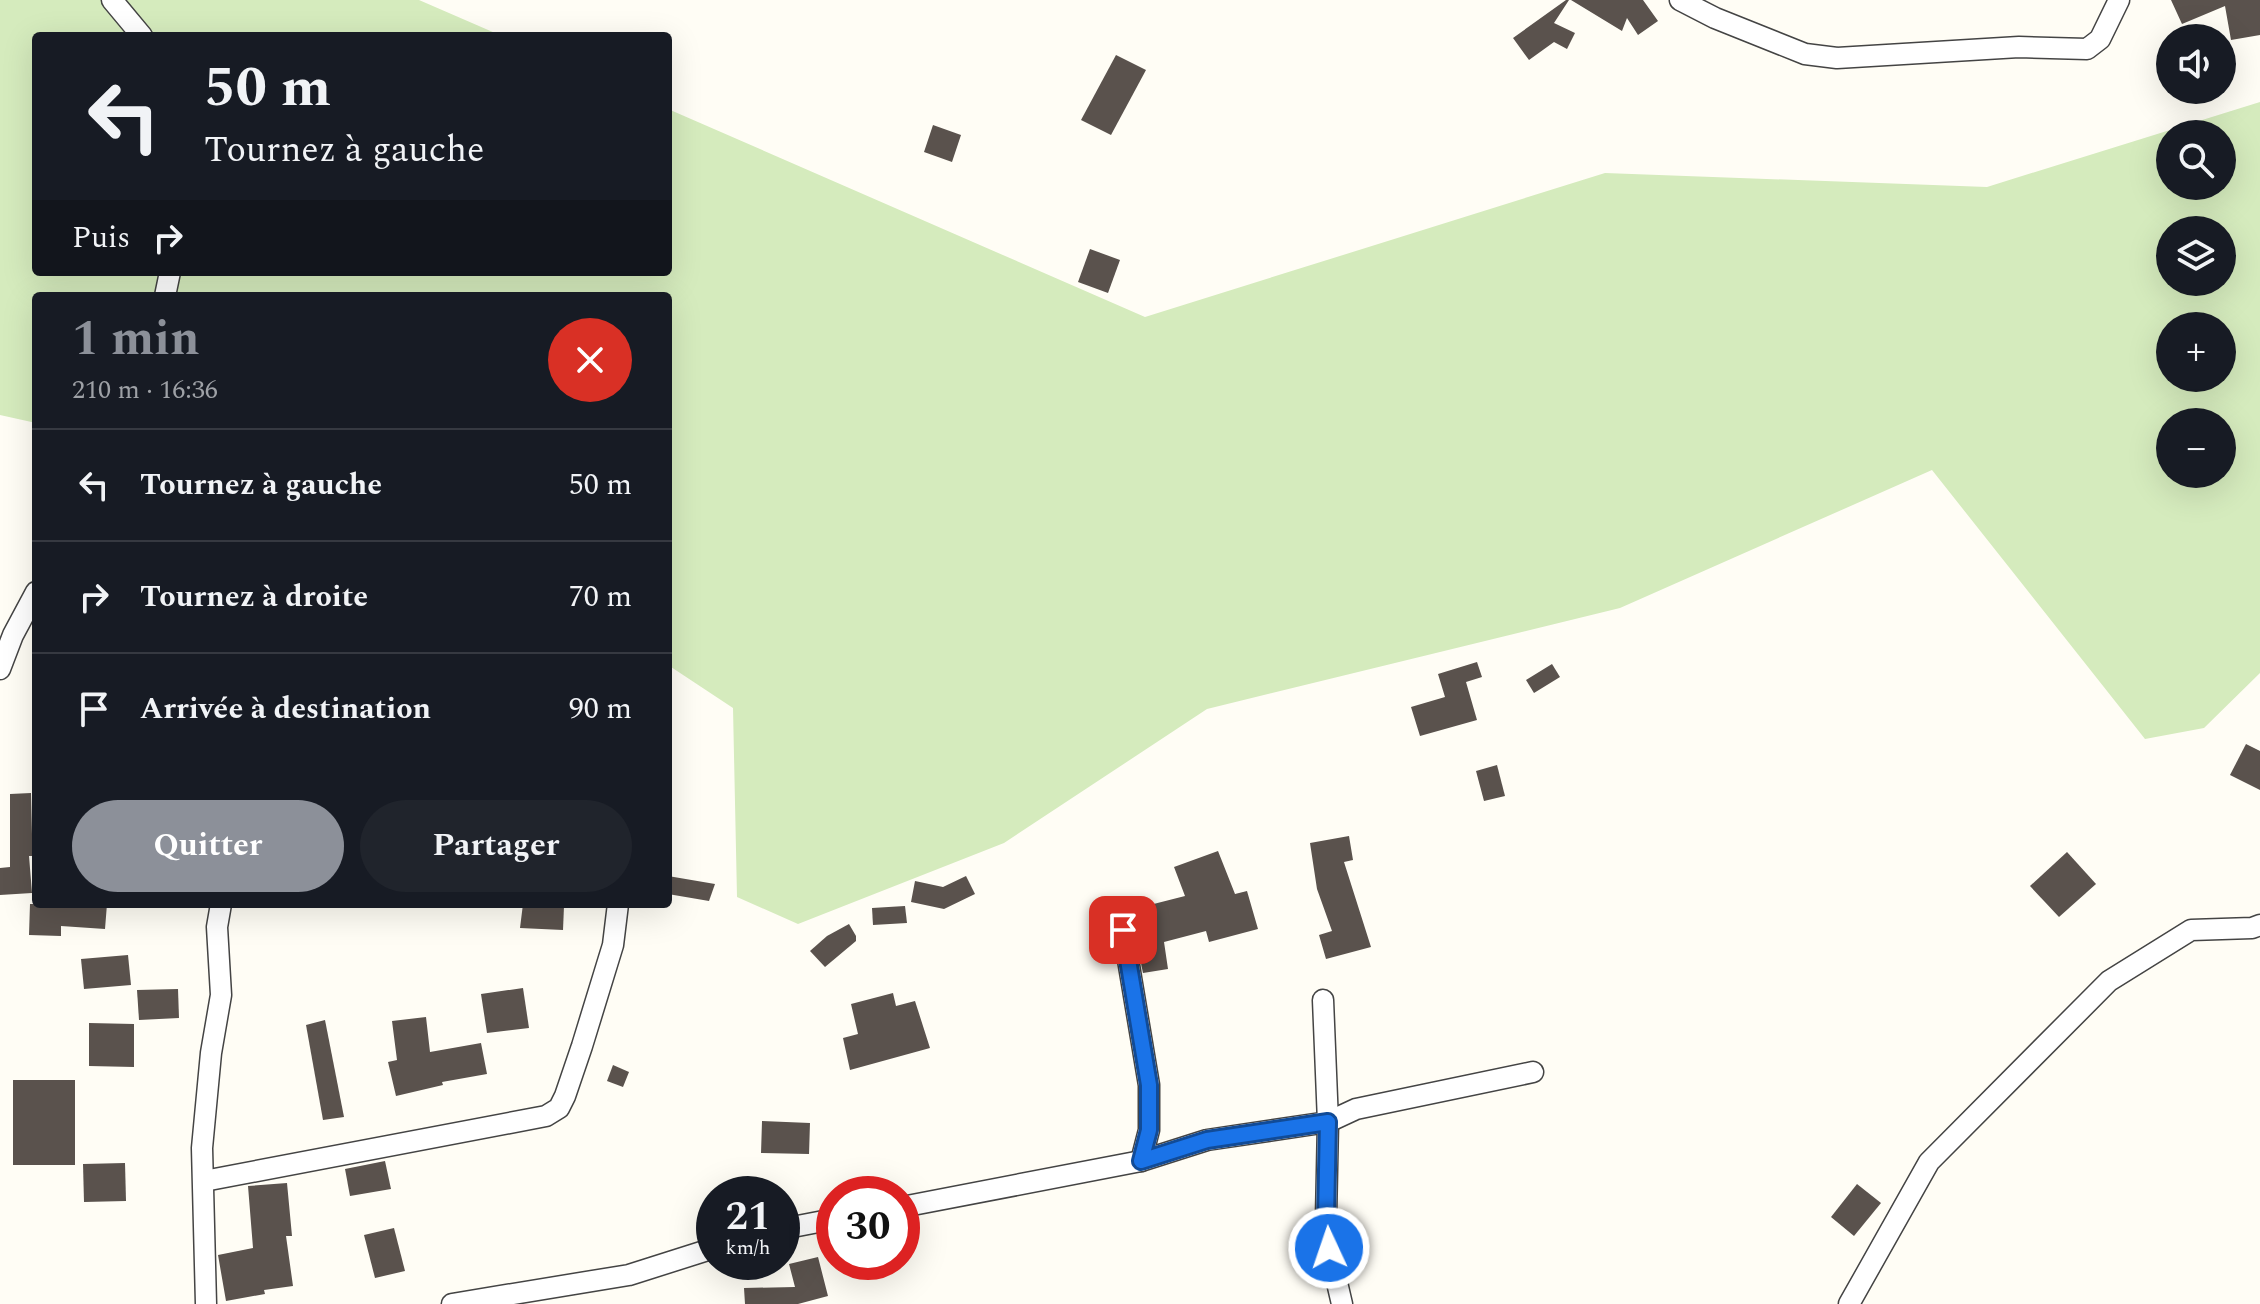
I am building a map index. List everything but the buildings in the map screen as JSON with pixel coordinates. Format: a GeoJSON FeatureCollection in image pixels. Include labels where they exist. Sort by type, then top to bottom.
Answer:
{"type":"FeatureCollection","features":[{"type":"Feature","properties":{"kind":"street"},"geometry":{"type":"LineString","coordinates":[[112,0],[139,32]]}},
{"type":"Feature","properties":{"kind":"street"},"geometry":{"type":"LineString","coordinates":[[1680,0],[1715,18],[1805,54],[1837,58],[2019,47],[2087,49],[2100,39],[2119,0]]}},
{"type":"Feature","properties":{"kind":"street"},"geometry":{"type":"LineString","coordinates":[[0,669],[13,635],[32,599]]}},
{"type":"Feature","properties":{"kind":"street"},"geometry":{"type":"LineString","coordinates":[[206,1304],[204,1132],[211,1053],[221,995],[217,927],[220,908]]}},
{"type":"Feature","properties":{"kind":"street"},"geometry":{"type":"LineString","coordinates":[[204,1181],[546,1116],[559,1108],[613,945],[618,908]]}},
{"type":"Feature","properties":{"kind":"street"},"geometry":{"type":"LineString","coordinates":[[1849,1304],[1929,1162],[2109,981],[2191,930],[2252,928],[2260,925]]}},
{"type":"Feature","properties":{"kind":"street"},"geometry":{"type":"LineString","coordinates":[[1123,930],[1149,1085],[1149,1130],[1141,1161]]}},
{"type":"Feature","properties":{"kind":"street"},"geometry":{"type":"LineString","coordinates":[[1323,1000],[1328,1122],[1327,1233],[1342,1304]]}},
{"type":"Feature","properties":{"kind":"street"},"geometry":{"type":"LineString","coordinates":[[920,1204],[1141,1161],[1207,1140],[1328,1122],[1370,1105],[1533,1072]]}},
{"type":"Feature","properties":{"kind":"street"},"geometry":{"type":"LineString","coordinates":[[452,1304],[629,1275],[696,1254]]}},
{"type":"Feature","properties":{"kind":"green space"},"geometry":{"type":"Polygon","coordinates":[[[0,0],[419,0],[493,32],[32,32],[32,276],[672,276],[672,111],[1145,317],[1605,173],[1987,187],[2156,134],[2156,200],[2236,200],[2236,120],[2202,120],[2260,102],[2260,673],[2204,728],[2145,739],[1932,470],[1620,608],[1207,709],[1004,843],[798,924],[737,897],[733,708],[672,668],[672,292],[32,292],[32,422],[0,415],[0,0]]]}},
{"type":"Feature","properties":{"kind":"route"},"geometry":{"type":"LineString","coordinates":[[1123,930],[1149,1085],[1149,1130],[1141,1161],[1207,1140],[1328,1122],[1326,1218],[1329,1248]]}}]}
